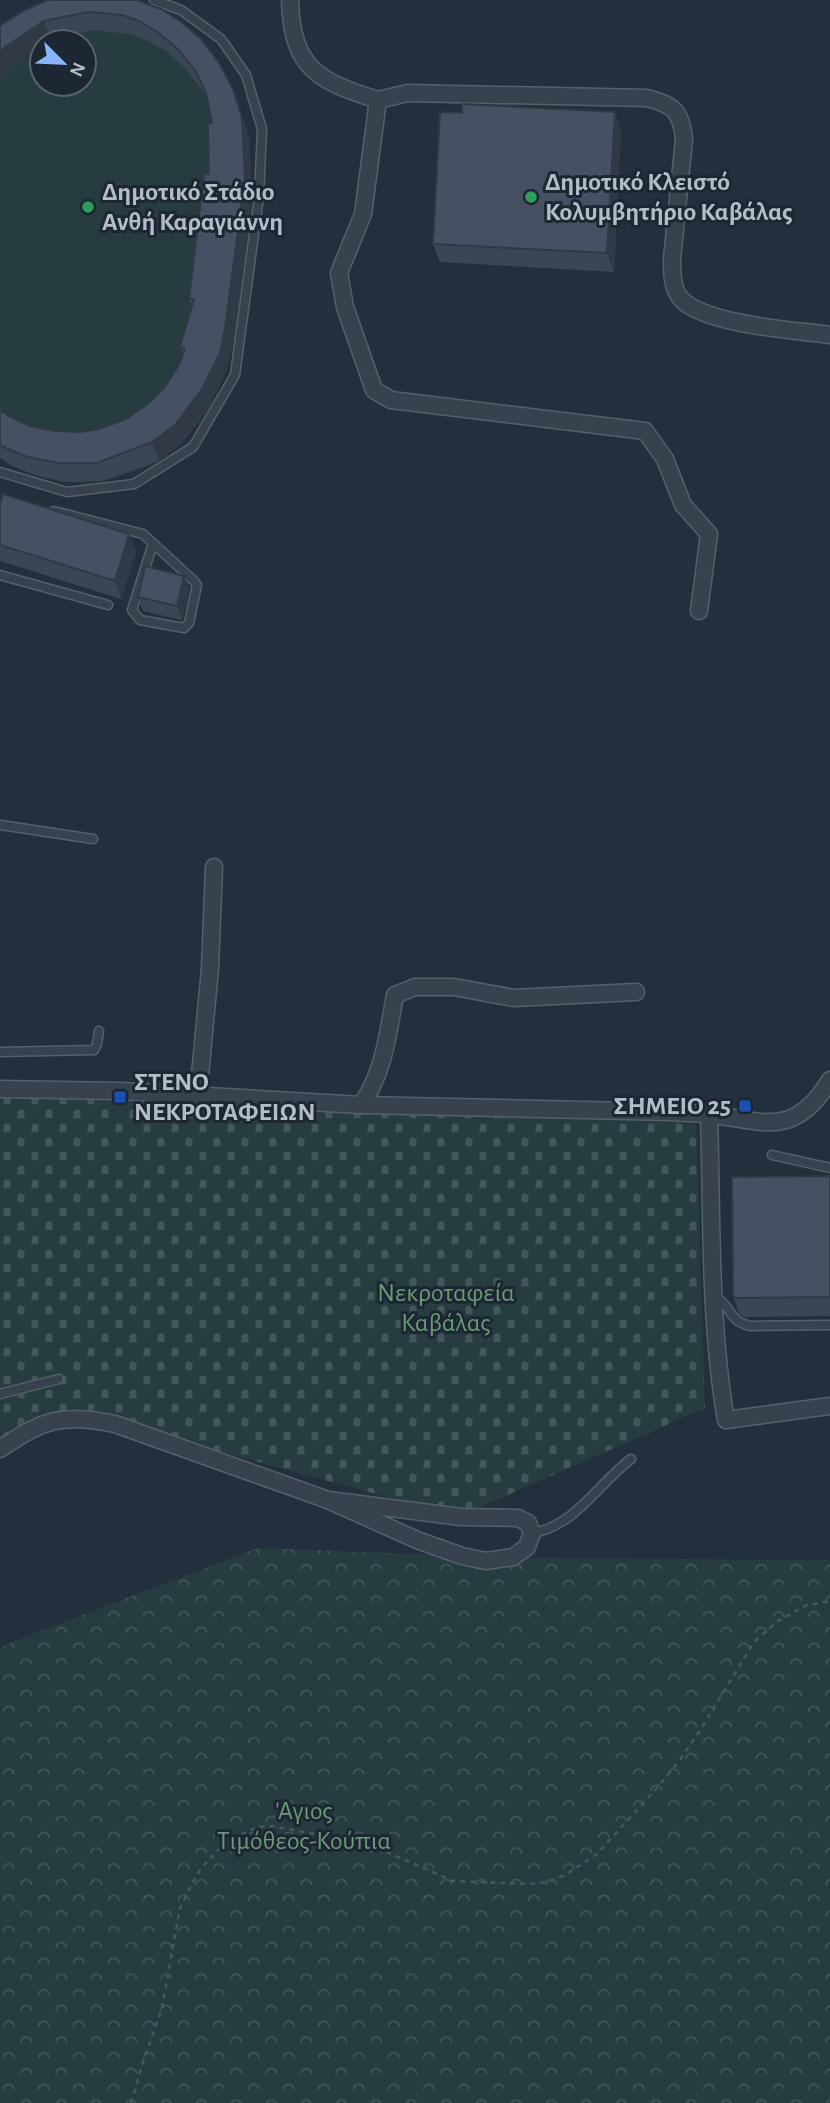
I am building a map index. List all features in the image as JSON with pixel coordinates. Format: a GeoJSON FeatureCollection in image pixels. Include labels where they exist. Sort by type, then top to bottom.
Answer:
{"type":"FeatureCollection","features":[{"type":"Feature","properties":{"kind":"street"},"geometry":{"type":"LineString","coordinates":[[290,0],[295,42],[304,61],[316,73],[343,89],[379,100],[408,93],[647,98],[664,102],[676,111],[682,123],[684,139],[672,259],[672,279],[681,299],[714,317],[830,335]]}},
{"type":"Feature","properties":{"kind":"street"},"geometry":{"type":"LineString","coordinates":[[379,100],[363,214],[339,272],[345,307],[374,390],[391,400],[645,431],[665,458],[682,505],[709,534],[699,611]]}},
{"type":"Feature","properties":{"kind":"street"},"geometry":{"type":"LineString","coordinates":[[198,1096],[210,969],[214,867]]}},
{"type":"Feature","properties":{"kind":"street"},"geometry":{"type":"LineString","coordinates":[[361,1105],[373,1088],[384,1056],[395,995],[415,987],[454,987],[514,998],[636,992]]}},
{"type":"Feature","properties":{"kind":"street"},"geometry":{"type":"LineString","coordinates":[[0,1089],[121,1091],[361,1105],[709,1114],[760,1123],[792,1119],[817,1101],[830,1080]]}},
{"type":"Feature","properties":{"kind":"street"},"geometry":{"type":"LineString","coordinates":[[709,1114],[714,1296],[726,1420],[830,1406]]}},
{"type":"Feature","properties":{"kind":"street"},"geometry":{"type":"LineString","coordinates":[[0,1449],[24,1433],[52,1420],[80,1417],[115,1424],[328,1500],[417,1540],[462,1556],[486,1561],[513,1557],[527,1547],[532,1533],[528,1523],[518,1518],[461,1517],[328,1500]]}},
{"type":"Feature","properties":{"kind":"lane"},"geometry":{"type":"LineString","coordinates":[[0,472],[66,492],[134,484],[193,447],[234,375],[259,197],[262,129],[246,75],[221,39],[181,10],[155,0]]}},
{"type":"Feature","properties":{"kind":"lane"},"geometry":{"type":"LineString","coordinates":[[39,507],[143,534],[153,543],[197,585],[190,623],[184,628],[140,620],[132,610],[153,543]]}},
{"type":"Feature","properties":{"kind":"lane"},"geometry":{"type":"LineString","coordinates":[[0,575],[108,605]]}},
{"type":"Feature","properties":{"kind":"lane"},"geometry":{"type":"LineString","coordinates":[[0,825],[93,839]]}},
{"type":"Feature","properties":{"kind":"lane"},"geometry":{"type":"LineString","coordinates":[[0,1052],[94,1050],[99,1031]]}},
{"type":"Feature","properties":{"kind":"lane"},"geometry":{"type":"LineString","coordinates":[[772,1155],[830,1168]]}},
{"type":"Feature","properties":{"kind":"lane"},"geometry":{"type":"LineString","coordinates":[[714,1296],[728,1307],[731,1318],[750,1326],[830,1325]]}},
{"type":"Feature","properties":{"kind":"lane"},"geometry":{"type":"LineString","coordinates":[[0,1394],[59,1379]]}},
{"type":"Feature","properties":{"kind":"lane"},"geometry":{"type":"LineString","coordinates":[[532,1533],[546,1531],[567,1520],[612,1473],[632,1459]]}},
{"type":"Feature","properties":{"kind":"path"},"geometry":{"type":"LineString","coordinates":[[131,2103],[142,2062],[162,2008],[180,1909],[202,1867],[228,1840],[258,1827],[272,1826],[370,1844],[453,1881],[529,1884],[548,1882],[565,1875],[597,1854],[664,1779],[699,1732],[754,1642],[778,1621],[807,1605],[830,1601]]}},
{"type":"Feature","properties":{"kind":"green space"},"geometry":{"type":"Polygon","coordinates":[[[142,18],[249,138],[250,212],[243,294],[230,357],[219,387],[204,415],[185,439],[155,463],[111,479],[83,483],[54,480],[25,472],[0,458],[0,51],[5,46],[28,41],[28,98],[98,98],[98,28],[93,28],[142,18]]]}},
{"type":"Feature","properties":{"kind":"green space","name":"Νεκροταφεία Καβάλας"},"geometry":{"type":"Polygon","coordinates":[[[0,1094],[696,1120],[705,1408],[476,1509],[434,1510],[75,1412],[0,1447],[0,1094]]]}},
{"type":"Feature","properties":{"kind":"green space","name":"'Αγιος Τιμόθεος-Κούπια"},"geometry":{"type":"Polygon","coordinates":[[[258,1548],[522,1558],[830,1560],[830,2103],[0,2103],[0,1649],[14,1641],[258,1548]]]}},
{"type":"Feature","properties":{"kind":"building"},"geometry":{"type":"Polygon","coordinates":[[[48,0],[137,0],[161,9],[201,39],[219,63],[233,89],[242,118],[245,179],[220,353],[202,389],[175,425],[152,442],[97,463],[58,463],[28,457],[3,447],[0,445],[0,410],[30,426],[80,432],[99,429],[126,419],[149,403],[164,388],[179,365],[185,349],[180,346],[194,299],[189,299],[204,174],[209,174],[208,124],[212,123],[206,93],[196,72],[180,51],[159,33],[122,15],[88,12],[44,21],[34,28],[28,28],[28,32],[0,53],[0,26],[25,10],[48,0]]]}},
{"type":"Feature","properties":{"kind":"building","name":"Δημοτικό Κλειστό Κολυμβητήριο Καβάλας"},"geometry":{"type":"Polygon","coordinates":[[[462,104],[615,112],[607,253],[433,244],[440,112],[462,113],[462,104]]]}},
{"type":"Feature","properties":{"kind":"building"},"geometry":{"type":"Polygon","coordinates":[[[3,494],[129,534],[115,581],[0,545],[0,504],[3,494]]]}},
{"type":"Feature","properties":{"kind":"building"},"geometry":{"type":"Polygon","coordinates":[[[145,566],[184,576],[177,606],[138,597],[145,566]]]}},
{"type":"Feature","properties":{"kind":"building"},"geometry":{"type":"Polygon","coordinates":[[[830,1176],[830,1297],[737,1298],[733,1295],[732,1177],[830,1176]]]}},
{"type":"Feature","properties":{"kind":"place","name":"Δημοτικό Κλειστό Κολυμβητήριο Καβάλας"},"geometry":{"type":"Point","coordinates":[531,197]}},
{"type":"Feature","properties":{"kind":"place","name":"Δημοτικό Στάδιο Ανθή Καραγιάννη"},"geometry":{"type":"Point","coordinates":[88,207]}},
{"type":"Feature","properties":{"kind":"place","name":"ΣΤΕΝΟ ΝΕΚΡΟΤΑΦΕΙΩΝ"},"geometry":{"type":"Point","coordinates":[120,1097]}},
{"type":"Feature","properties":{"kind":"place","name":"ΣΗΜΕΙΟ 25"},"geometry":{"type":"Point","coordinates":[745,1106]}}]}
